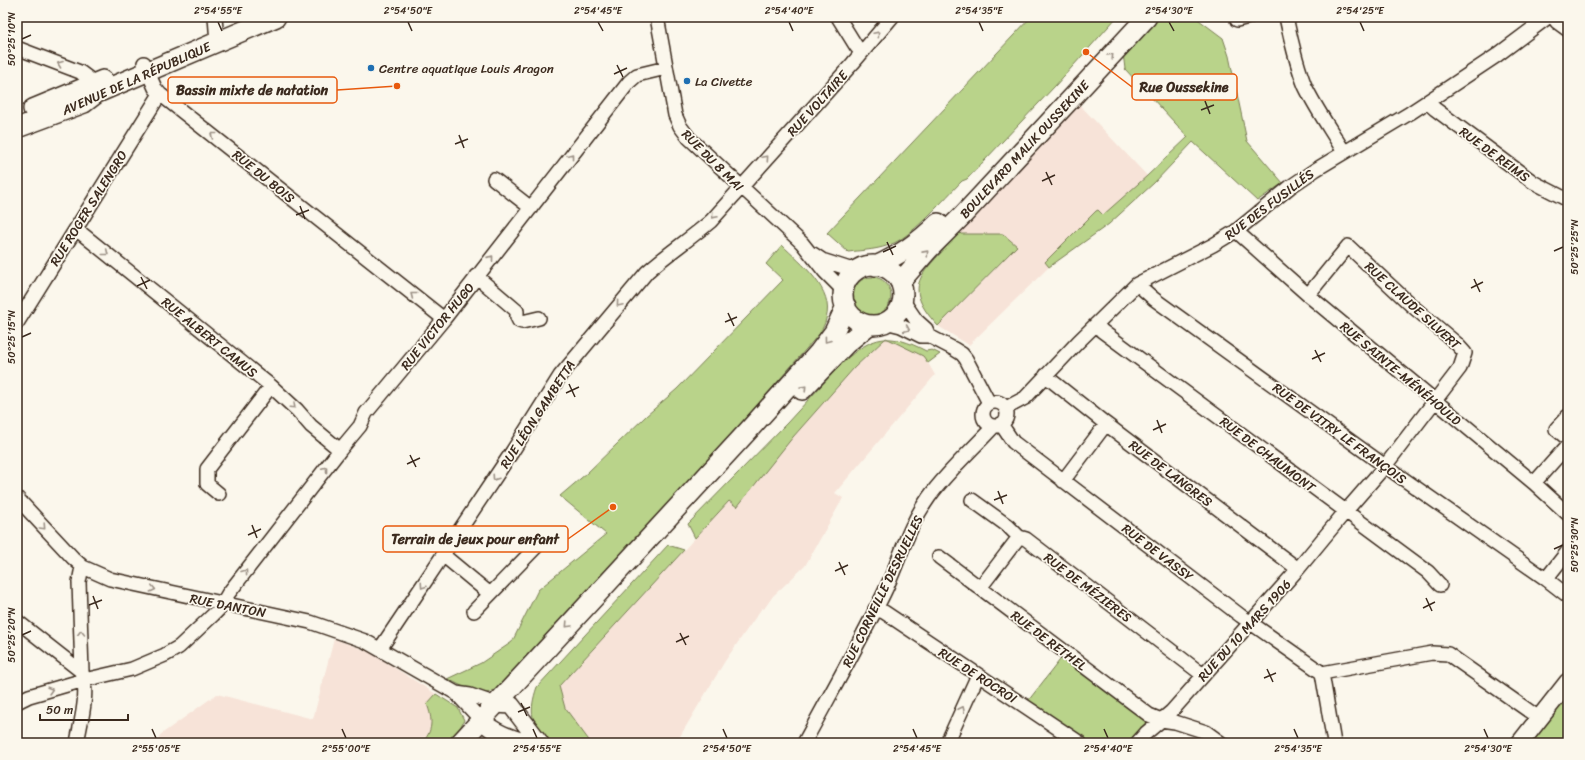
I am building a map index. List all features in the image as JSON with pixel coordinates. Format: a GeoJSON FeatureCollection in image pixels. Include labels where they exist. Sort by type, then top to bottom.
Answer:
{"type":"FeatureCollection","features":[{"type":"Feature","properties":{"kind":"main road","name":"AVENUE DE LA RÉPUBLIQUE"},"geometry":{"type":"LineString","coordinates":[[17,115],[94,89],[146,67],[216,30],[251,17]]}},
{"type":"Feature","properties":{"kind":"main road","name":"AVENUE DE LA RÉPUBLIQUE"},"geometry":{"type":"LineString","coordinates":[[216,30],[276,17]]}},
{"type":"Feature","properties":{"kind":"main road","name":"BOULEVARD MALIK OUSSEKINE"},"geometry":{"type":"LineString","coordinates":[[876,266],[903,252],[933,228],[1129,17]]}},
{"type":"Feature","properties":{"kind":"main road","name":"BOULEVARD MALIK OUSSEKINE"},"geometry":{"type":"LineString","coordinates":[[900,282],[929,249],[963,215],[1147,17]]}},
{"type":"Feature","properties":{"kind":"main road","name":"AVENUE DE LA RÉPUBLIQUE"},"geometry":{"type":"LineString","coordinates":[[17,128],[84,103],[94,89]]}},
{"type":"Feature","properties":{"kind":"main road"},"geometry":{"type":"LineString","coordinates":[[460,743],[486,724],[819,352],[834,332],[845,299],[848,280],[856,271],[866,267],[876,266],[890,271],[900,282],[903,295],[903,302],[896,314],[877,324],[846,344],[504,704]]}},
{"type":"Feature","properties":{"kind":"main road"},"geometry":{"type":"LineString","coordinates":[[845,299],[855,319],[862,323],[877,324]]}},
{"type":"Feature","properties":{"kind":"main road"},"geometry":{"type":"LineString","coordinates":[[476,743],[486,724]]}},
{"type":"Feature","properties":{"kind":"street","name":"RUE DU 8 MAI"},"geometry":{"type":"LineString","coordinates":[[657,17],[675,115],[680,126],[689,138],[811,254],[845,299]]}},
{"type":"Feature","properties":{"kind":"street"},"geometry":{"type":"LineString","coordinates":[[838,17],[861,52]]}},
{"type":"Feature","properties":{"kind":"street","name":"RUE VOLTAIRE"},"geometry":{"type":"LineString","coordinates":[[740,187],[892,17]]}},
{"type":"Feature","properties":{"kind":"street"},"geometry":{"type":"LineString","coordinates":[[1286,17],[1294,51],[1305,84],[1316,106],[1344,152]]}},
{"type":"Feature","properties":{"kind":"street","name":"RUE DES FUSILLÉS"},"geometry":{"type":"LineString","coordinates":[[1006,408],[1025,398],[1096,324],[1137,284],[1200,252],[1236,230],[1290,187],[1344,152],[1427,102],[1496,56],[1548,17]]}},
{"type":"Feature","properties":{"kind":"street"},"geometry":{"type":"LineString","coordinates":[[1553,17],[1568,30]]}},
{"type":"Feature","properties":{"kind":"street"},"geometry":{"type":"LineString","coordinates":[[17,48],[80,72],[88,78],[94,89]]}},
{"type":"Feature","properties":{"kind":"street","name":"RUE DU BOIS"},"geometry":{"type":"LineString","coordinates":[[146,67],[155,88],[160,94],[444,319]]}},
{"type":"Feature","properties":{"kind":"street","name":"RUE VICTOR HUGO"},"geometry":{"type":"LineString","coordinates":[[17,702],[83,676],[132,670],[179,647],[217,612],[340,450],[360,426],[366,413],[444,319],[476,276],[629,82],[637,75],[666,68]]}},
{"type":"Feature","properties":{"kind":"street","name":"RUE ROGER SALENGRO"},"geometry":{"type":"LineString","coordinates":[[17,323],[160,94]]}},
{"type":"Feature","properties":{"kind":"street","name":"RUE DE REIMS"},"geometry":{"type":"LineString","coordinates":[[1427,102],[1434,109],[1533,182],[1568,200]]}},
{"type":"Feature","properties":{"kind":"street"},"geometry":{"type":"LineString","coordinates":[[494,179],[531,208]]}},
{"type":"Feature","properties":{"kind":"street","name":"RUE LÉON GAMBETTA"},"geometry":{"type":"LineString","coordinates":[[380,649],[512,452],[560,376],[646,272],[711,221],[740,187]]}},
{"type":"Feature","properties":{"kind":"street","name":"RUE ALBERT CAMUS"},"geometry":{"type":"LineString","coordinates":[[76,229],[271,386],[297,410],[311,426],[340,450]]}},
{"type":"Feature","properties":{"kind":"street","name":"RUE SAINTE-MÉNÉHOULD"},"geometry":{"type":"LineString","coordinates":[[1236,230],[1308,295],[1534,482],[1568,514]]}},
{"type":"Feature","properties":{"kind":"street","name":"RUE CLAUDE SILVERT"},"geometry":{"type":"LineString","coordinates":[[1308,295],[1348,246],[1411,305],[1456,343],[1465,353],[1460,368],[1385,466],[1345,512]]}},
{"type":"Feature","properties":{"kind":"street","name":"RUE DU 8 MAI"},"geometry":{"type":"LineString","coordinates":[[811,254],[822,260],[856,271]]}},
{"type":"Feature","properties":{"kind":"street"},"geometry":{"type":"LineString","coordinates":[[476,276],[517,311],[516,317],[522,322],[540,318]]}},
{"type":"Feature","properties":{"kind":"street","name":"RUE DE VITRY LE FRANÇOIS"},"geometry":{"type":"LineString","coordinates":[[1137,284],[1154,299],[1385,466],[1546,579]]}},
{"type":"Feature","properties":{"kind":"street"},"geometry":{"type":"LineString","coordinates":[[903,302],[916,320],[926,328],[929,336]]}},
{"type":"Feature","properties":{"kind":"street"},"geometry":{"type":"LineString","coordinates":[[877,324],[901,326],[921,336],[929,336],[962,354],[989,403]]}},
{"type":"Feature","properties":{"kind":"street","name":"RUE DE CHAUMONT"},"geometry":{"type":"LineString","coordinates":[[1096,324],[1102,331],[1428,572],[1440,585]]}},
{"type":"Feature","properties":{"kind":"street","name":"RUE DE LANGRES"},"geometry":{"type":"LineString","coordinates":[[1046,375],[1106,424],[1298,569]]}},
{"type":"Feature","properties":{"kind":"street"},"geometry":{"type":"LineString","coordinates":[[219,494],[207,484],[207,469],[271,386]]}},
{"type":"Feature","properties":{"kind":"street"},"geometry":{"type":"LineString","coordinates":[[998,402],[1006,408],[1007,414],[1005,420],[998,425],[986,422],[984,417],[984,409],[989,403],[998,402]]}},
{"type":"Feature","properties":{"kind":"street"},"geometry":{"type":"LineString","coordinates":[[1568,416],[1556,429],[1568,439]]}},
{"type":"Feature","properties":{"kind":"street","name":"RUE CORNEILLE DESRUELLES"},"geometry":{"type":"LineString","coordinates":[[972,448],[984,417]]}},
{"type":"Feature","properties":{"kind":"street"},"geometry":{"type":"LineString","coordinates":[[1063,481],[1106,424]]}},
{"type":"Feature","properties":{"kind":"street","name":"RUE CORNEILLE DESRUELLES"},"geometry":{"type":"LineString","coordinates":[[804,743],[884,593],[904,541],[917,516],[929,497],[972,448],[998,425]]}},
{"type":"Feature","properties":{"kind":"street","name":"RUE DE VASSY"},"geometry":{"type":"LineString","coordinates":[[998,425],[1013,442],[1063,481],[1250,622],[1322,673]]}},
{"type":"Feature","properties":{"kind":"street"},"geometry":{"type":"LineString","coordinates":[[1534,482],[1568,445]]}},
{"type":"Feature","properties":{"kind":"street","name":"RUE DANTON"},"geometry":{"type":"LineString","coordinates":[[17,498],[83,567],[110,579],[222,604],[283,615],[310,622],[365,641],[456,693],[486,724]]}},
{"type":"Feature","properties":{"kind":"street","name":"RUE DE MÉZIERES"},"geometry":{"type":"LineString","coordinates":[[972,500],[1008,526],[1018,537],[1026,540],[1203,675]]}},
{"type":"Feature","properties":{"kind":"street","name":"RUE DU 10 MARS 1906"},"geometry":{"type":"LineString","coordinates":[[1137,743],[1171,712],[1298,569],[1345,512]]}},
{"type":"Feature","properties":{"kind":"street"},"geometry":{"type":"LineString","coordinates":[[980,588],[1018,537]]}},
{"type":"Feature","properties":{"kind":"street"},"geometry":{"type":"LineString","coordinates":[[474,611],[536,547]]}},
{"type":"Feature","properties":{"kind":"street"},"geometry":{"type":"LineString","coordinates":[[1568,551],[1546,579],[1568,596]]}},
{"type":"Feature","properties":{"kind":"street"},"geometry":{"type":"LineString","coordinates":[[443,555],[490,594]]}},
{"type":"Feature","properties":{"kind":"street","name":"RUE DE RETHEL"},"geometry":{"type":"LineString","coordinates":[[939,557],[1149,715],[1161,720],[1175,722],[1206,732],[1221,743]]}},
{"type":"Feature","properties":{"kind":"street"},"geometry":{"type":"LineString","coordinates":[[77,743],[84,700],[79,582],[83,567]]}},
{"type":"Feature","properties":{"kind":"street","name":"RUE DE ROCROI"},"geometry":{"type":"LineString","coordinates":[[875,609],[884,612],[1080,743]]}},
{"type":"Feature","properties":{"kind":"street"},"geometry":{"type":"LineString","coordinates":[[17,621],[83,676]]}},
{"type":"Feature","properties":{"kind":"street"},"geometry":{"type":"LineString","coordinates":[[1334,743],[1322,673],[1432,653],[1448,654],[1539,718]]}},
{"type":"Feature","properties":{"kind":"street"},"geometry":{"type":"LineString","coordinates":[[947,743],[978,675]]}},
{"type":"Feature","properties":{"kind":"street"},"geometry":{"type":"LineString","coordinates":[[1520,743],[1568,682]]}},
{"type":"Feature","properties":{"kind":"street","name":"RUE DANTON"},"geometry":{"type":"LineString","coordinates":[[456,693],[504,704]]}},
{"type":"Feature","properties":{"kind":"street"},"geometry":{"type":"LineString","coordinates":[[504,704],[540,743]]}},
{"type":"Feature","properties":{"kind":"street"},"geometry":{"type":"LineString","coordinates":[[486,724],[504,735],[527,743]]}},
{"type":"Feature","properties":{"kind":"shaded area"},"geometry":{"type":"Polygon","coordinates":[[[1079,104],[1154,183],[1109,224],[1049,267],[969,345],[938,326],[1017,246],[1003,234],[961,234],[958,231],[1079,104]]]}},
{"type":"Feature","properties":{"kind":"shaded area"},"geometry":{"type":"Polygon","coordinates":[[[886,338],[924,356],[935,375],[835,493],[843,498],[805,566],[773,596],[764,609],[762,608],[725,661],[676,743],[591,743],[565,708],[559,686],[729,501],[737,507],[793,437],[854,368],[886,338]]]}},
{"type":"Feature","properties":{"kind":"shaded area"},"geometry":{"type":"Polygon","coordinates":[[[334,639],[368,651],[458,708],[464,720],[449,743],[157,743],[160,735],[217,694],[313,719],[334,639]]]}},
{"type":"Feature","properties":{"kind":"green space"},"geometry":{"type":"Polygon","coordinates":[[[1031,17],[1117,17],[1055,86],[967,179],[962,181],[911,232],[894,243],[883,247],[848,252],[827,233],[1031,17]]]}},
{"type":"Feature","properties":{"kind":"green space"},"geometry":{"type":"Polygon","coordinates":[[[1157,17],[1195,17],[1223,38],[1229,56],[1247,141],[1283,183],[1257,201],[1193,142],[1154,183],[1109,224],[1049,267],[1045,262],[1096,211],[1098,210],[1103,215],[1188,137],[1125,69],[1123,53],[1157,17]]]}},
{"type":"Feature","properties":{"kind":"green space"},"geometry":{"type":"Polygon","coordinates":[[[958,231],[961,234],[1003,234],[1017,246],[938,326],[925,310],[919,297],[918,286],[922,276],[929,266],[958,231]]]}},
{"type":"Feature","properties":{"kind":"green space"},"geometry":{"type":"Polygon","coordinates":[[[782,245],[807,269],[821,287],[826,297],[826,319],[820,333],[753,410],[501,686],[493,691],[478,693],[447,679],[481,663],[512,642],[538,590],[606,534],[560,496],[587,473],[646,416],[677,389],[783,280],[766,264],[782,245]]]}},
{"type":"Feature","properties":{"kind":"green space"},"geometry":{"type":"Polygon","coordinates":[[[872,277],[885,283],[891,296],[885,309],[872,315],[859,309],[853,296],[859,283],[872,277]]]}},
{"type":"Feature","properties":{"kind":"green space"},"geometry":{"type":"Polygon","coordinates":[[[885,339],[854,368],[793,437],[737,507],[729,501],[695,538],[688,524],[787,423],[843,362],[864,346],[885,339]]]}},
{"type":"Feature","properties":{"kind":"green space"},"geometry":{"type":"Polygon","coordinates":[[[888,339],[902,341],[926,351],[932,350],[940,354],[928,363],[923,356],[888,339]]]}},
{"type":"Feature","properties":{"kind":"green space"},"geometry":{"type":"Polygon","coordinates":[[[668,545],[684,550],[559,686],[565,708],[591,743],[549,742],[538,729],[533,717],[532,710],[534,695],[537,687],[668,545]]]}},
{"type":"Feature","properties":{"kind":"green space"},"geometry":{"type":"Polygon","coordinates":[[[1063,656],[1146,719],[1145,724],[1128,743],[1088,743],[1028,701],[1063,656]]]}},
{"type":"Feature","properties":{"kind":"green space"},"geometry":{"type":"Polygon","coordinates":[[[436,694],[458,708],[464,720],[458,732],[449,743],[422,743],[426,739],[431,725],[427,704],[436,694]]]}},
{"type":"Feature","properties":{"kind":"green space"},"geometry":{"type":"Polygon","coordinates":[[[1568,696],[1568,743],[1530,743],[1568,696]]]}},
{"type":"Feature","properties":{"kind":"place","name":"Rue Oussekine"},"geometry":{"type":"Point","coordinates":[1086,52]}},
{"type":"Feature","properties":{"kind":"place","name":"Centre aquatique Louis Aragon"},"geometry":{"type":"Point","coordinates":[371,68]}},
{"type":"Feature","properties":{"kind":"place","name":"La Civette"},"geometry":{"type":"Point","coordinates":[687,81]}},
{"type":"Feature","properties":{"kind":"place","name":"Bassin mixte de natation"},"geometry":{"type":"Point","coordinates":[397,86]}},
{"type":"Feature","properties":{"kind":"place","name":"Terrain de jeux pour enfant"},"geometry":{"type":"Point","coordinates":[613,507]}}]}
